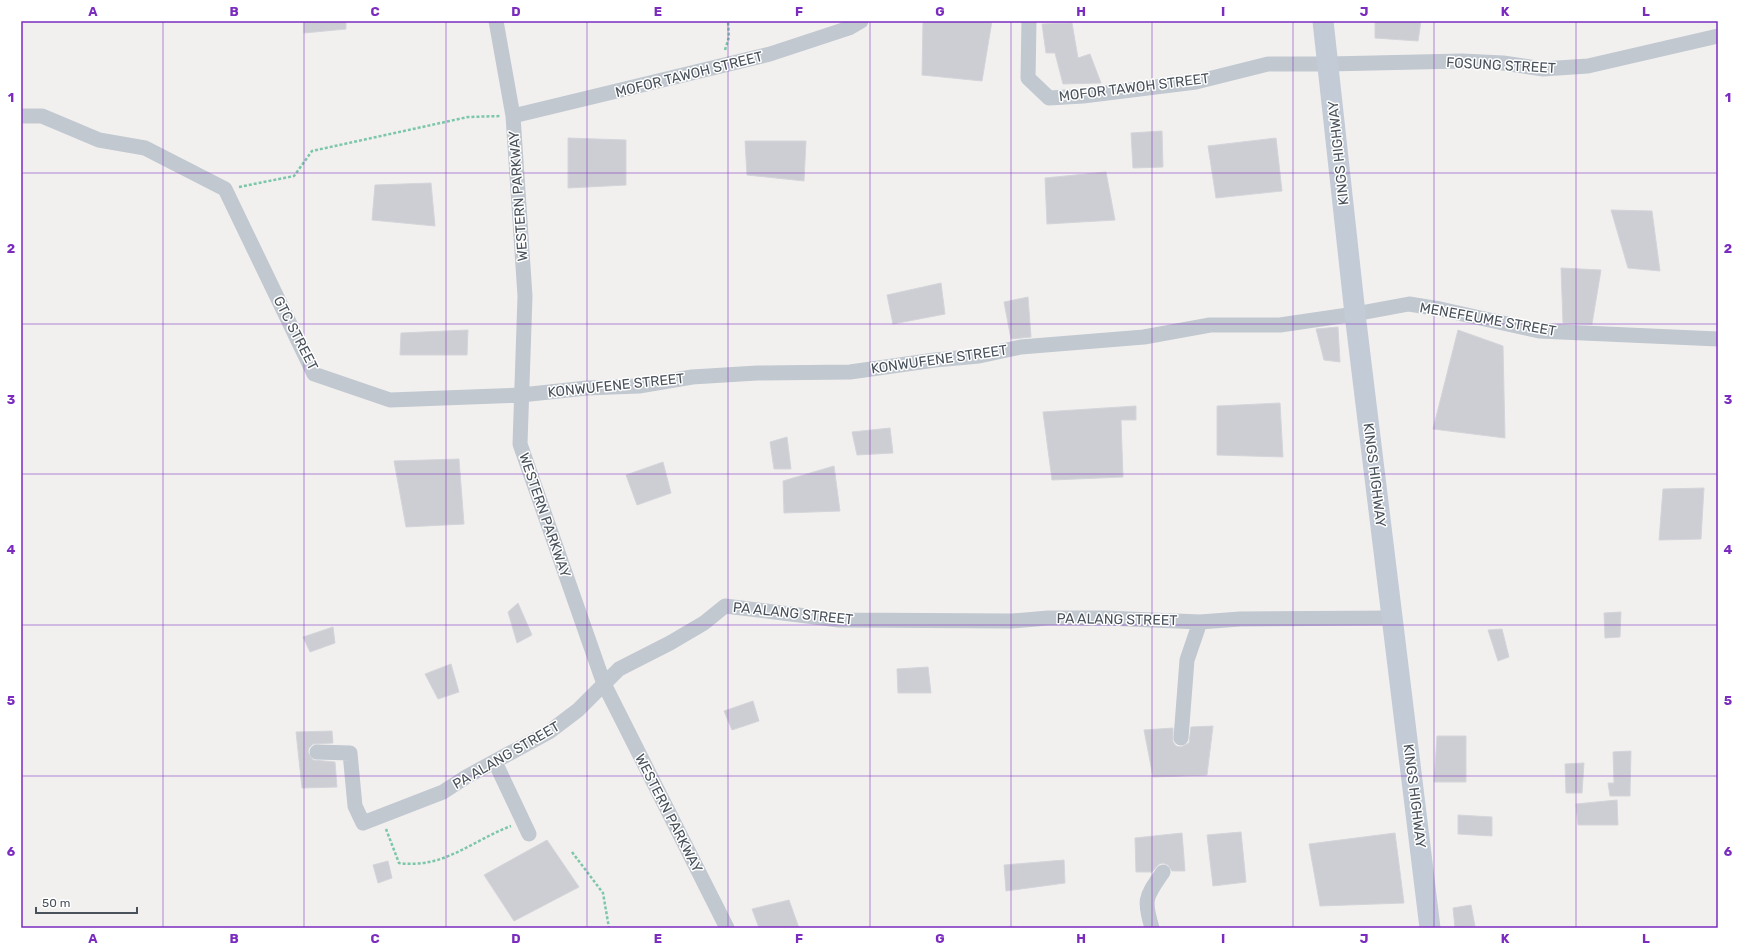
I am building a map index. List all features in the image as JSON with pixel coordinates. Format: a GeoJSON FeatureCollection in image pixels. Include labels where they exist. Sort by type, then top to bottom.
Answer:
{"type":"FeatureCollection","features":[{"type":"Feature","properties":{"kind":"street","name":"WESTERN PARKWAY"},"geometry":{"type":"LineString","coordinates":[[496,21],[513,116],[525,296],[520,444],[604,684],[727,928]]}},
{"type":"Feature","properties":{"kind":"street","name":"MOFOR TAWOH STREET"},"geometry":{"type":"LineString","coordinates":[[513,116],[770,54],[849,28],[860,21]]}},
{"type":"Feature","properties":{"kind":"street","name":"MOFOR TAWOH STREET"},"geometry":{"type":"LineString","coordinates":[[1029,21],[1028,78],[1049,98],[1083,96],[1196,82],[1268,64],[1329,64]]}},
{"type":"Feature","properties":{"kind":"street","name":"KINGS HIGHWAY"},"geometry":{"type":"LineString","coordinates":[[1323,21],[1329,64],[1355,314],[1430,928]]}},
{"type":"Feature","properties":{"kind":"street","name":"FOSUNG STREET"},"geometry":{"type":"LineString","coordinates":[[1329,64],[1462,61],[1503,63],[1543,69],[1588,66],[1718,36]]}},
{"type":"Feature","properties":{"kind":"street"},"geometry":{"type":"LineString","coordinates":[[21,116],[42,116],[99,140],[145,148],[225,190]]}},
{"type":"Feature","properties":{"kind":"street","name":"GTC STREET"},"geometry":{"type":"LineString","coordinates":[[225,190],[314,374],[390,400],[522,395]]}},
{"type":"Feature","properties":{"kind":"street","name":"MENEFEUME STREET"},"geometry":{"type":"LineString","coordinates":[[1355,314],[1409,304],[1440,309],[1539,331],[1718,339]]}},
{"type":"Feature","properties":{"kind":"street","name":"KONWUFENE STREET"},"geometry":{"type":"LineString","coordinates":[[522,395],[587,388],[640,386],[692,377],[757,373],[850,372],[935,360],[979,356],[1021,347],[1144,337],[1210,325],[1280,325],[1355,314]]}},
{"type":"Feature","properties":{"kind":"street","name":"PA ALANG STREET"},"geometry":{"type":"LineString","coordinates":[[317,752],[350,754],[355,806],[363,823],[443,792],[466,777],[549,732],[578,710],[619,669],[670,643],[704,623],[725,606],[839,620],[1012,621],[1048,618],[1105,618],[1200,622],[1240,619],[1393,618]]}},
{"type":"Feature","properties":{"kind":"street"},"geometry":{"type":"LineString","coordinates":[[1181,738],[1187,660],[1200,622]]}},
{"type":"Feature","properties":{"kind":"street"},"geometry":{"type":"LineString","coordinates":[[495,762],[526,828]]}},
{"type":"Feature","properties":{"kind":"street"},"geometry":{"type":"LineString","coordinates":[[1152,928],[1146,908],[1147,900],[1149,892],[1163,872]]}},
{"type":"Feature","properties":{"kind":"path"},"geometry":{"type":"LineString","coordinates":[[724,50],[730,37],[728,21]]}},
{"type":"Feature","properties":{"kind":"path"},"geometry":{"type":"LineString","coordinates":[[225,190],[294,176],[312,151],[468,117],[513,116]]}},
{"type":"Feature","properties":{"kind":"path"},"geometry":{"type":"LineString","coordinates":[[384,815],[383,822],[393,844],[399,863],[411,865],[446,858],[457,854],[488,836],[526,828]]}},
{"type":"Feature","properties":{"kind":"path"},"geometry":{"type":"LineString","coordinates":[[572,852],[602,892],[609,928]]}},
{"type":"Feature","properties":{"kind":"building"},"geometry":{"type":"Polygon","coordinates":[[[304,21],[346,21],[346,29],[304,33],[304,21]]]}},
{"type":"Feature","properties":{"kind":"building"},"geometry":{"type":"Polygon","coordinates":[[[923,21],[992,21],[982,81],[922,75],[923,21]]]}},
{"type":"Feature","properties":{"kind":"building"},"geometry":{"type":"Polygon","coordinates":[[[1375,21],[1421,21],[1418,41],[1375,38],[1375,21]]]}},
{"type":"Feature","properties":{"kind":"building"},"geometry":{"type":"Polygon","coordinates":[[[1072,23],[1078,58],[1090,54],[1101,83],[1063,84],[1055,53],[1046,53],[1042,24],[1072,23]]]}},
{"type":"Feature","properties":{"kind":"building"},"geometry":{"type":"Polygon","coordinates":[[[1162,131],[1163,167],[1133,168],[1131,133],[1162,131]]]}},
{"type":"Feature","properties":{"kind":"building"},"geometry":{"type":"Polygon","coordinates":[[[568,138],[626,140],[626,185],[568,188],[568,138]]]}},
{"type":"Feature","properties":{"kind":"building"},"geometry":{"type":"Polygon","coordinates":[[[1276,138],[1282,191],[1216,198],[1208,146],[1276,138]]]}},
{"type":"Feature","properties":{"kind":"building"},"geometry":{"type":"Polygon","coordinates":[[[745,141],[806,141],[804,181],[747,175],[745,141]]]}},
{"type":"Feature","properties":{"kind":"building"},"geometry":{"type":"Polygon","coordinates":[[[1106,172],[1115,220],[1047,224],[1045,178],[1106,172]]]}},
{"type":"Feature","properties":{"kind":"building"},"geometry":{"type":"Polygon","coordinates":[[[431,183],[435,226],[372,220],[375,185],[431,183]]]}},
{"type":"Feature","properties":{"kind":"building"},"geometry":{"type":"Polygon","coordinates":[[[1611,210],[1652,211],[1660,271],[1628,268],[1611,210]]]}},
{"type":"Feature","properties":{"kind":"building"},"geometry":{"type":"Polygon","coordinates":[[[1561,268],[1601,270],[1592,324],[1563,323],[1561,268]]]}},
{"type":"Feature","properties":{"kind":"building"},"geometry":{"type":"Polygon","coordinates":[[[941,283],[945,314],[893,324],[887,295],[941,283]]]}},
{"type":"Feature","properties":{"kind":"building"},"geometry":{"type":"Polygon","coordinates":[[[1028,297],[1031,337],[1011,339],[1004,302],[1028,297]]]}},
{"type":"Feature","properties":{"kind":"building"},"geometry":{"type":"Polygon","coordinates":[[[1338,327],[1340,362],[1324,360],[1316,329],[1338,327]]]}},
{"type":"Feature","properties":{"kind":"building"},"geometry":{"type":"Polygon","coordinates":[[[468,330],[467,355],[400,355],[401,333],[468,330]]]}},
{"type":"Feature","properties":{"kind":"building"},"geometry":{"type":"Polygon","coordinates":[[[1458,330],[1503,346],[1505,438],[1433,429],[1458,330]]]}},
{"type":"Feature","properties":{"kind":"building"},"geometry":{"type":"Polygon","coordinates":[[[1280,403],[1283,457],[1217,455],[1217,406],[1280,403]]]}},
{"type":"Feature","properties":{"kind":"building"},"geometry":{"type":"Polygon","coordinates":[[[1136,406],[1136,420],[1121,420],[1123,477],[1052,480],[1043,412],[1136,406]]]}},
{"type":"Feature","properties":{"kind":"building"},"geometry":{"type":"Polygon","coordinates":[[[890,428],[893,453],[857,455],[852,432],[890,428]]]}},
{"type":"Feature","properties":{"kind":"building"},"geometry":{"type":"Polygon","coordinates":[[[787,437],[791,469],[774,469],[770,442],[787,437]]]}},
{"type":"Feature","properties":{"kind":"building"},"geometry":{"type":"Polygon","coordinates":[[[459,459],[464,524],[406,527],[394,461],[459,459]]]}},
{"type":"Feature","properties":{"kind":"building"},"geometry":{"type":"Polygon","coordinates":[[[663,462],[671,493],[637,505],[626,475],[663,462]]]}},
{"type":"Feature","properties":{"kind":"building"},"geometry":{"type":"Polygon","coordinates":[[[834,466],[840,511],[784,513],[783,481],[834,466]]]}},
{"type":"Feature","properties":{"kind":"building"},"geometry":{"type":"Polygon","coordinates":[[[1704,488],[1701,539],[1659,540],[1663,489],[1704,488]]]}},
{"type":"Feature","properties":{"kind":"building"},"geometry":{"type":"Polygon","coordinates":[[[518,603],[532,635],[517,643],[508,612],[518,603]]]}},
{"type":"Feature","properties":{"kind":"building"},"geometry":{"type":"Polygon","coordinates":[[[1621,612],[1620,637],[1605,638],[1604,613],[1621,612]]]}},
{"type":"Feature","properties":{"kind":"building"},"geometry":{"type":"Polygon","coordinates":[[[333,627],[335,643],[310,652],[303,637],[333,627]]]}},
{"type":"Feature","properties":{"kind":"building"},"geometry":{"type":"Polygon","coordinates":[[[1502,629],[1509,657],[1498,661],[1488,630],[1502,629]]]}},
{"type":"Feature","properties":{"kind":"building"},"geometry":{"type":"Polygon","coordinates":[[[451,664],[459,692],[438,699],[425,674],[451,664]]]}},
{"type":"Feature","properties":{"kind":"building"},"geometry":{"type":"Polygon","coordinates":[[[928,667],[931,693],[898,693],[897,669],[928,667]]]}},
{"type":"Feature","properties":{"kind":"building"},"geometry":{"type":"Polygon","coordinates":[[[753,701],[759,721],[732,730],[724,711],[753,701]]]}},
{"type":"Feature","properties":{"kind":"building"},"geometry":{"type":"Polygon","coordinates":[[[1213,726],[1207,775],[1153,777],[1144,730],[1173,728],[1173,742],[1176,746],[1181,747],[1189,743],[1191,727],[1213,726]]]}},
{"type":"Feature","properties":{"kind":"building"},"geometry":{"type":"Polygon","coordinates":[[[332,731],[333,743],[313,744],[309,748],[308,752],[313,760],[335,762],[337,787],[302,788],[296,732],[332,731]]]}},
{"type":"Feature","properties":{"kind":"building"},"geometry":{"type":"Polygon","coordinates":[[[1437,736],[1466,736],[1466,782],[1434,782],[1437,736]]]}},
{"type":"Feature","properties":{"kind":"building"},"geometry":{"type":"Polygon","coordinates":[[[1631,751],[1630,796],[1610,796],[1608,783],[1614,783],[1613,752],[1631,751]]]}},
{"type":"Feature","properties":{"kind":"building"},"geometry":{"type":"Polygon","coordinates":[[[1584,763],[1582,793],[1566,793],[1565,764],[1584,763]]]}},
{"type":"Feature","properties":{"kind":"building"},"geometry":{"type":"Polygon","coordinates":[[[1617,800],[1618,825],[1578,825],[1576,804],[1617,800]]]}},
{"type":"Feature","properties":{"kind":"building"},"geometry":{"type":"Polygon","coordinates":[[[1458,815],[1492,817],[1492,836],[1458,834],[1458,815]]]}},
{"type":"Feature","properties":{"kind":"building"},"geometry":{"type":"Polygon","coordinates":[[[1241,832],[1246,882],[1213,886],[1207,835],[1241,832]]]}},
{"type":"Feature","properties":{"kind":"building"},"geometry":{"type":"Polygon","coordinates":[[[1182,833],[1185,871],[1172,871],[1168,865],[1163,863],[1159,864],[1152,872],[1136,872],[1135,838],[1182,833]]]}},
{"type":"Feature","properties":{"kind":"building"},"geometry":{"type":"Polygon","coordinates":[[[1395,833],[1404,903],[1320,906],[1309,844],[1395,833]]]}},
{"type":"Feature","properties":{"kind":"building"},"geometry":{"type":"Polygon","coordinates":[[[547,840],[579,887],[514,921],[484,875],[547,840]]]}},
{"type":"Feature","properties":{"kind":"building"},"geometry":{"type":"Polygon","coordinates":[[[1064,860],[1065,883],[1006,891],[1004,865],[1064,860]]]}},
{"type":"Feature","properties":{"kind":"building"},"geometry":{"type":"Polygon","coordinates":[[[388,861],[392,878],[378,883],[373,865],[388,861]]]}},
{"type":"Feature","properties":{"kind":"building"},"geometry":{"type":"Polygon","coordinates":[[[789,900],[799,928],[759,928],[752,909],[789,900]]]}},
{"type":"Feature","properties":{"kind":"building"},"geometry":{"type":"Polygon","coordinates":[[[1471,905],[1475,926],[1455,928],[1453,908],[1471,905]]]}}]}
